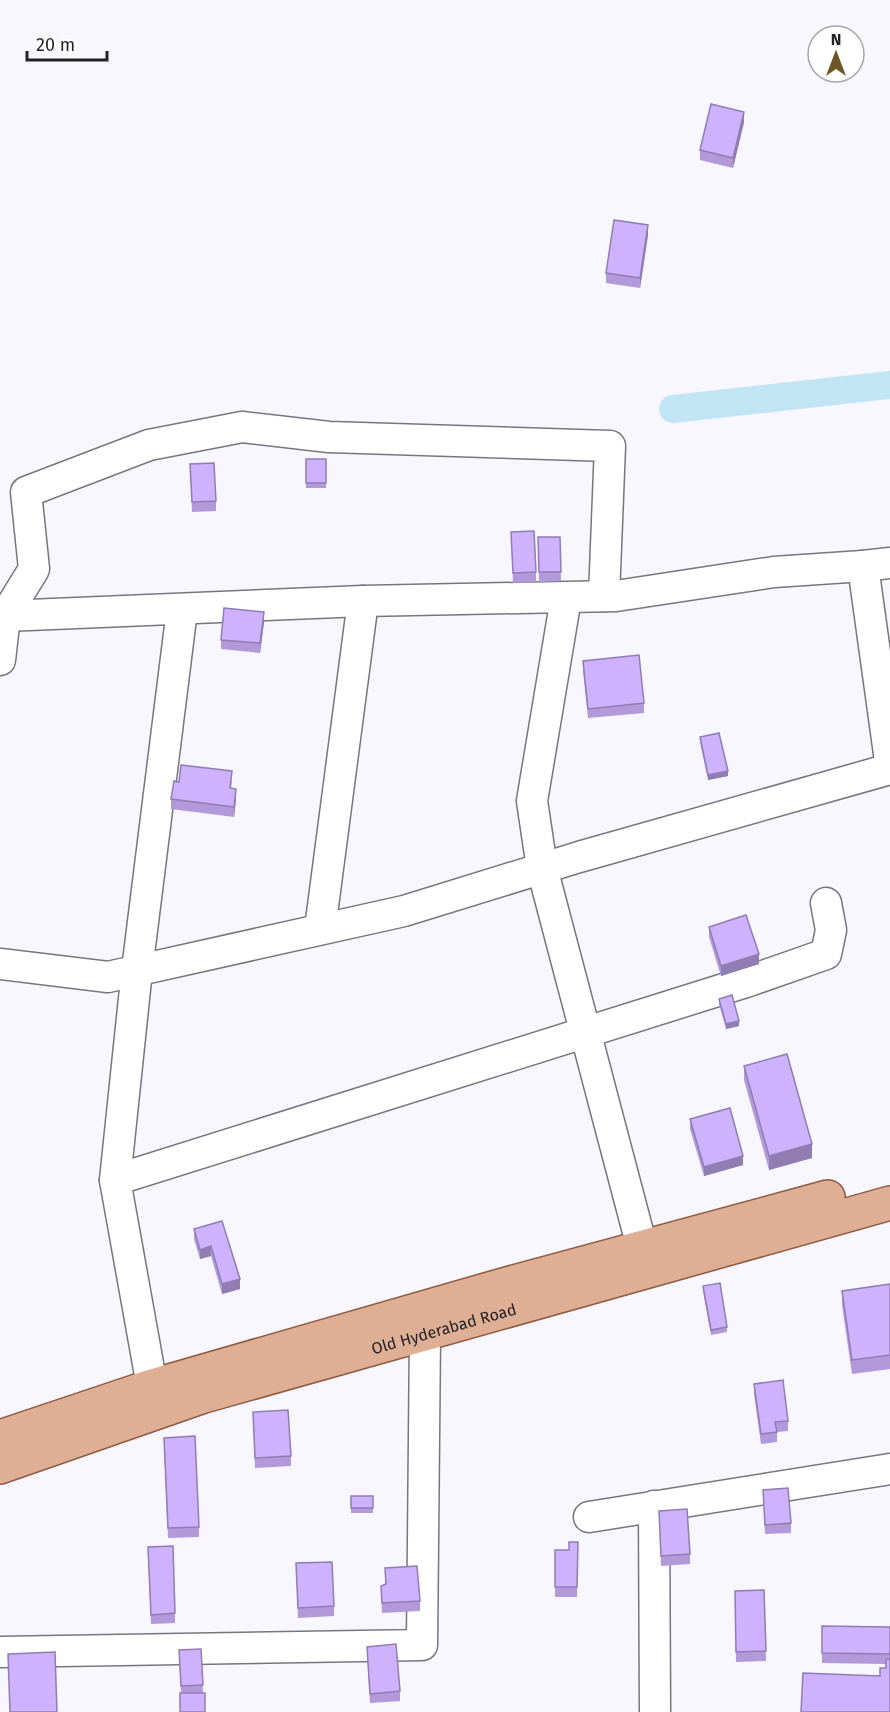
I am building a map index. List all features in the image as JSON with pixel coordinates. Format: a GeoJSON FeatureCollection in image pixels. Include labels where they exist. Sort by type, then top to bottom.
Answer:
{"type":"FeatureCollection","features":[{"type":"Feature","properties":{"kind":"main road"},"geometry":{"type":"LineString","coordinates":[[0,1437],[152,1386],[510,1283],[890,1180]]}},
{"type":"Feature","properties":{"kind":"main road","name":"Old Hyderabad Road"},"geometry":{"type":"LineString","coordinates":[[0,1467],[204,1396],[890,1203]]}},
{"type":"Feature","properties":{"kind":"street"},"geometry":{"type":"LineString","coordinates":[[0,660],[5,616],[34,569],[26,492],[149,446],[242,428],[329,437],[610,446],[604,596]]}},
{"type":"Feature","properties":{"kind":"street"},"geometry":{"type":"LineString","coordinates":[[5,616],[363,601],[604,596],[774,572],[876,564],[890,761]]}},
{"type":"Feature","properties":{"kind":"street"},"geometry":{"type":"LineString","coordinates":[[566,598],[532,801],[542,868],[642,1247]]}},
{"type":"Feature","properties":{"kind":"street"},"geometry":{"type":"LineString","coordinates":[[320,929],[363,601]]}},
{"type":"Feature","properties":{"kind":"street"},"geometry":{"type":"LineString","coordinates":[[152,1386],[115,1179],[136,970],[182,610]]}},
{"type":"Feature","properties":{"kind":"street"},"geometry":{"type":"LineString","coordinates":[[0,964],[108,977],[404,910],[542,868],[890,769]]}},
{"type":"Feature","properties":{"kind":"street"},"geometry":{"type":"LineString","coordinates":[[115,1179],[586,1032],[826,954],[831,930],[826,903]]}},
{"type":"Feature","properties":{"kind":"street"},"geometry":{"type":"LineString","coordinates":[[0,1652],[422,1646],[425,1334]]}},
{"type":"Feature","properties":{"kind":"street"},"geometry":{"type":"LineString","coordinates":[[589,1517],[890,1469]]}},
{"type":"Feature","properties":{"kind":"street"},"geometry":{"type":"LineString","coordinates":[[654,1506],[655,1712]]}},
{"type":"Feature","properties":{"kind":"building"},"geometry":{"type":"Polygon","coordinates":[[[711,104],[744,112],[733,158],[700,150],[711,104]]]}},
{"type":"Feature","properties":{"kind":"building"},"geometry":{"type":"Polygon","coordinates":[[[614,220],[648,225],[640,278],[606,273],[614,220]]]}},
{"type":"Feature","properties":{"kind":"building"},"geometry":{"type":"Polygon","coordinates":[[[306,459],[326,459],[326,483],[306,483],[306,459]]]}},
{"type":"Feature","properties":{"kind":"building"},"geometry":{"type":"Polygon","coordinates":[[[214,463],[216,501],[192,502],[190,464],[214,463]]]}},
{"type":"Feature","properties":{"kind":"building"},"geometry":{"type":"Polygon","coordinates":[[[534,531],[536,572],[513,573],[511,532],[534,531]]]}},
{"type":"Feature","properties":{"kind":"building"},"geometry":{"type":"Polygon","coordinates":[[[538,537],[560,537],[561,572],[539,572],[538,537]]]}},
{"type":"Feature","properties":{"kind":"building"},"geometry":{"type":"Polygon","coordinates":[[[224,608],[264,612],[260,643],[221,640],[224,608]]]}},
{"type":"Feature","properties":{"kind":"building"},"geometry":{"type":"Polygon","coordinates":[[[639,655],[644,703],[588,709],[583,661],[639,655]]]}},
{"type":"Feature","properties":{"kind":"building"},"geometry":{"type":"Polygon","coordinates":[[[719,733],[728,771],[708,775],[700,737],[719,733]]]}},
{"type":"Feature","properties":{"kind":"building"},"geometry":{"type":"Polygon","coordinates":[[[181,765],[232,771],[230,788],[236,789],[234,807],[171,799],[174,781],[179,782],[181,765]]]}},
{"type":"Feature","properties":{"kind":"building"},"geometry":{"type":"Polygon","coordinates":[[[746,915],[759,954],[721,966],[709,927],[746,915]]]}},
{"type":"Feature","properties":{"kind":"building"},"geometry":{"type":"Polygon","coordinates":[[[732,995],[739,1021],[726,1024],[719,999],[732,995]]]}},
{"type":"Feature","properties":{"kind":"building"},"geometry":{"type":"Polygon","coordinates":[[[787,1054],[812,1144],[769,1156],[744,1066],[787,1054]]]}},
{"type":"Feature","properties":{"kind":"building"},"geometry":{"type":"Polygon","coordinates":[[[730,1108],[743,1156],[704,1167],[690,1119],[730,1108]]]}},
{"type":"Feature","properties":{"kind":"building"},"geometry":{"type":"Polygon","coordinates":[[[222,1221],[240,1279],[222,1284],[211,1246],[200,1250],[194,1229],[222,1221]]]}},
{"type":"Feature","properties":{"kind":"building"},"geometry":{"type":"Polygon","coordinates":[[[720,1283],[727,1327],[711,1330],[703,1286],[720,1283]]]}},
{"type":"Feature","properties":{"kind":"building"},"geometry":{"type":"Polygon","coordinates":[[[890,1284],[890,1355],[852,1360],[842,1291],[890,1284]]]}},
{"type":"Feature","properties":{"kind":"building"},"geometry":{"type":"Polygon","coordinates":[[[783,1380],[788,1421],[775,1422],[777,1432],[761,1434],[754,1384],[783,1380]]]}},
{"type":"Feature","properties":{"kind":"building"},"geometry":{"type":"Polygon","coordinates":[[[288,1410],[291,1456],[255,1458],[253,1412],[288,1410]]]}},
{"type":"Feature","properties":{"kind":"building"},"geometry":{"type":"Polygon","coordinates":[[[195,1436],[199,1527],[168,1528],[164,1438],[195,1436]]]}},
{"type":"Feature","properties":{"kind":"building"},"geometry":{"type":"Polygon","coordinates":[[[788,1488],[791,1523],[765,1525],[763,1490],[788,1488]]]}},
{"type":"Feature","properties":{"kind":"building"},"geometry":{"type":"Polygon","coordinates":[[[351,1496],[373,1496],[373,1508],[351,1508],[351,1496]]]}},
{"type":"Feature","properties":{"kind":"building"},"geometry":{"type":"Polygon","coordinates":[[[687,1509],[690,1554],[661,1556],[659,1511],[687,1509]]]}},
{"type":"Feature","properties":{"kind":"building"},"geometry":{"type":"Polygon","coordinates":[[[569,1542],[578,1542],[577,1587],[555,1587],[555,1550],[569,1550],[569,1542]]]}},
{"type":"Feature","properties":{"kind":"building"},"geometry":{"type":"Polygon","coordinates":[[[173,1546],[175,1613],[151,1615],[148,1547],[173,1546]]]}},
{"type":"Feature","properties":{"kind":"building"},"geometry":{"type":"Polygon","coordinates":[[[332,1562],[334,1606],[298,1608],[296,1563],[332,1562]]]}},
{"type":"Feature","properties":{"kind":"building"},"geometry":{"type":"Polygon","coordinates":[[[417,1566],[420,1601],[382,1603],[381,1586],[386,1584],[385,1568],[417,1566]]]}},
{"type":"Feature","properties":{"kind":"building"},"geometry":{"type":"Polygon","coordinates":[[[764,1590],[766,1651],[736,1652],[735,1591],[764,1590]]]}},
{"type":"Feature","properties":{"kind":"building"},"geometry":{"type":"Polygon","coordinates":[[[822,1626],[890,1627],[890,1654],[822,1653],[822,1626]]]}},
{"type":"Feature","properties":{"kind":"building"},"geometry":{"type":"Polygon","coordinates":[[[396,1644],[400,1691],[370,1694],[367,1647],[396,1644]]]}},
{"type":"Feature","properties":{"kind":"building"},"geometry":{"type":"Polygon","coordinates":[[[201,1649],[203,1685],[181,1686],[179,1650],[201,1649]]]}},
{"type":"Feature","properties":{"kind":"building"},"geometry":{"type":"Polygon","coordinates":[[[55,1652],[57,1712],[10,1712],[8,1654],[55,1652]]]}},
{"type":"Feature","properties":{"kind":"building"},"geometry":{"type":"Polygon","coordinates":[[[886,1659],[890,1659],[890,1712],[801,1712],[803,1673],[880,1676],[880,1668],[886,1668],[886,1659]]]}},
{"type":"Feature","properties":{"kind":"building"},"geometry":{"type":"Polygon","coordinates":[[[180,1693],[205,1693],[205,1712],[180,1712],[180,1693]]]}},
{"type":"Feature","properties":{"kind":"waterway"},"geometry":{"type":"LineString","coordinates":[[673,409],[890,385]]}}]}
